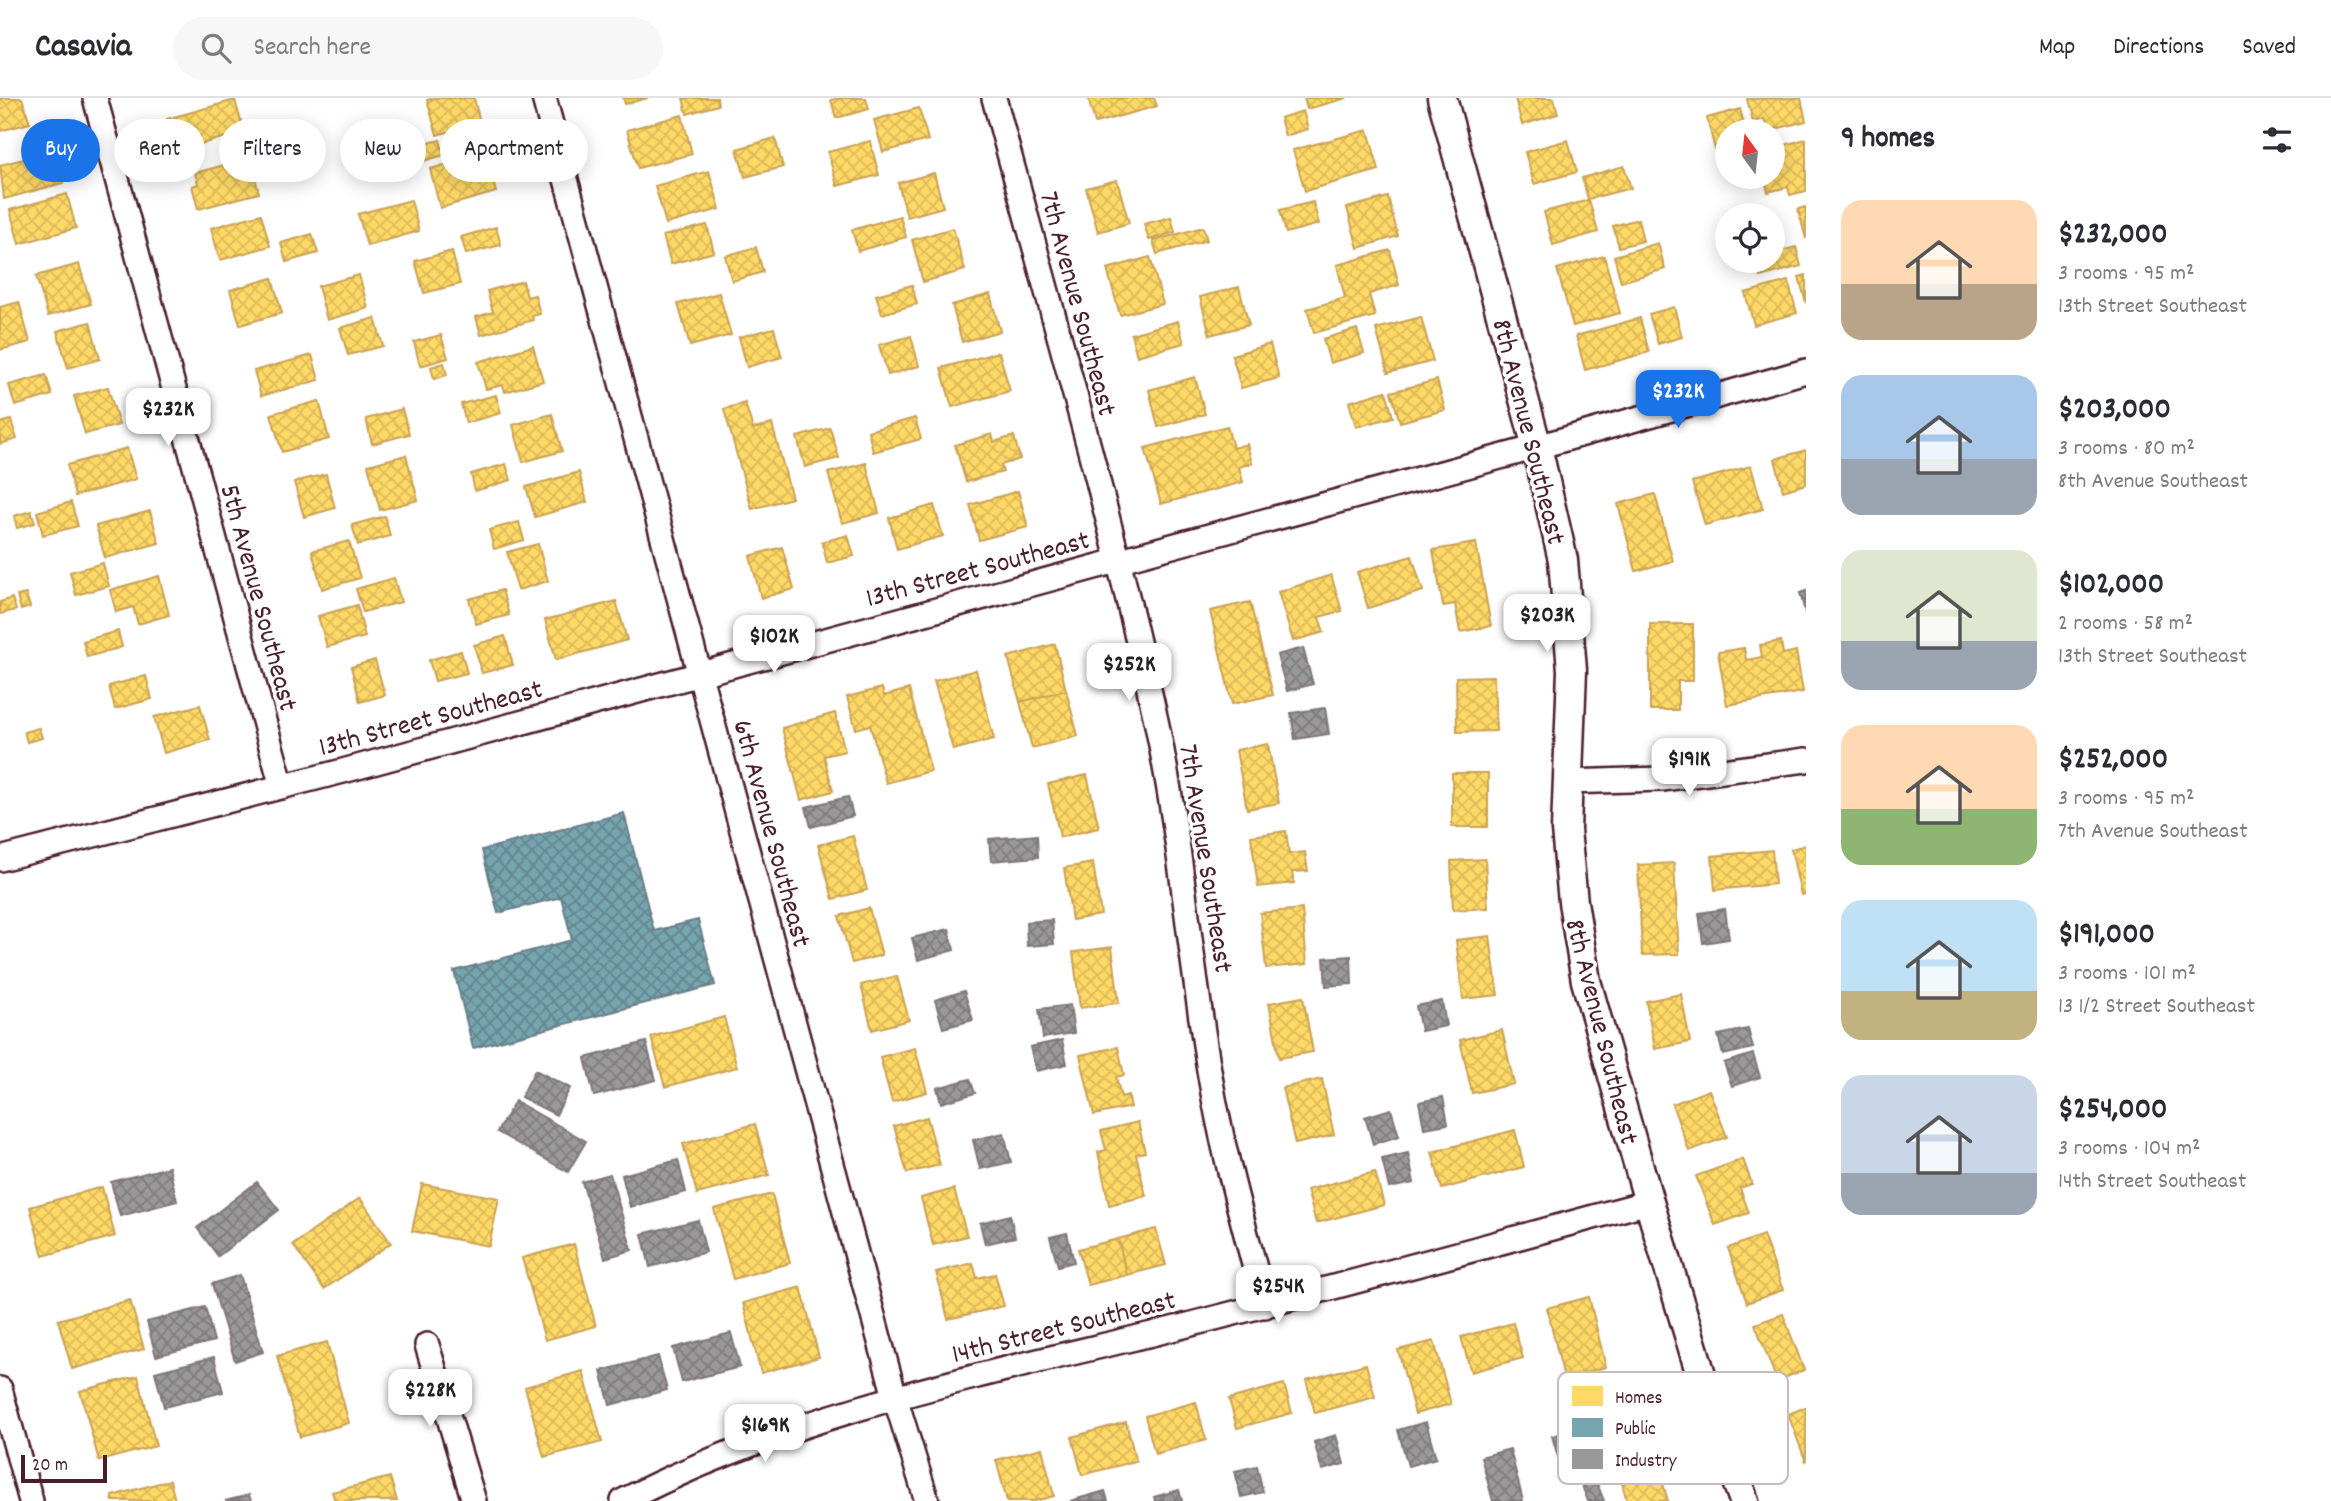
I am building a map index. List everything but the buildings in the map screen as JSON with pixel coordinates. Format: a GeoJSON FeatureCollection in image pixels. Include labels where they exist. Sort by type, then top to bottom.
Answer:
{"type":"FeatureCollection","features":[{"type":"Feature","properties":{"kind":"street","name":"5th Avenue Southeast"},"geometry":{"type":"LineString","coordinates":[[96,98],[282,787]]}},
{"type":"Feature","properties":{"kind":"street","name":"6th Avenue Southeast"},"geometry":{"type":"LineString","coordinates":[[544,98],[895,1397],[927,1501]]}},
{"type":"Feature","properties":{"kind":"street","name":"7th Avenue Southeast"},"geometry":{"type":"LineString","coordinates":[[994,98],[1118,559],[1157,726],[1177,832],[1209,1073],[1225,1157],[1265,1306]]}},
{"type":"Feature","properties":{"kind":"street","name":"8th Avenue Southeast"},"geometry":{"type":"LineString","coordinates":[[1442,98],[1538,447],[1563,560],[1570,621],[1571,696],[1567,782],[1569,875],[1582,959],[1600,1033],[1700,1372]]}},
{"type":"Feature","properties":{"kind":"street","name":"13th Street Southeast"},"geometry":{"type":"LineString","coordinates":[[0,859],[282,787],[1538,447],[1806,371]]}},
{"type":"Feature","properties":{"kind":"street"},"geometry":{"type":"LineString","coordinates":[[1567,782],[1662,779],[1806,760]]}},
{"type":"Feature","properties":{"kind":"street","name":"14th Street Southeast"},"geometry":{"type":"LineString","coordinates":[[623,1501],[716,1459],[895,1397],[1265,1306],[1649,1202]]}},
{"type":"Feature","properties":{"kind":"street"},"geometry":{"type":"LineString","coordinates":[[427,1345],[474,1501]]}},
{"type":"Feature","properties":{"kind":"street"},"geometry":{"type":"LineString","coordinates":[[0,1389],[31,1501]]}},
{"type":"Feature","properties":{"kind":"street","name":"8th Avenue Southeast"},"geometry":{"type":"LineString","coordinates":[[1738,1484],[1744,1501]]}}]}
